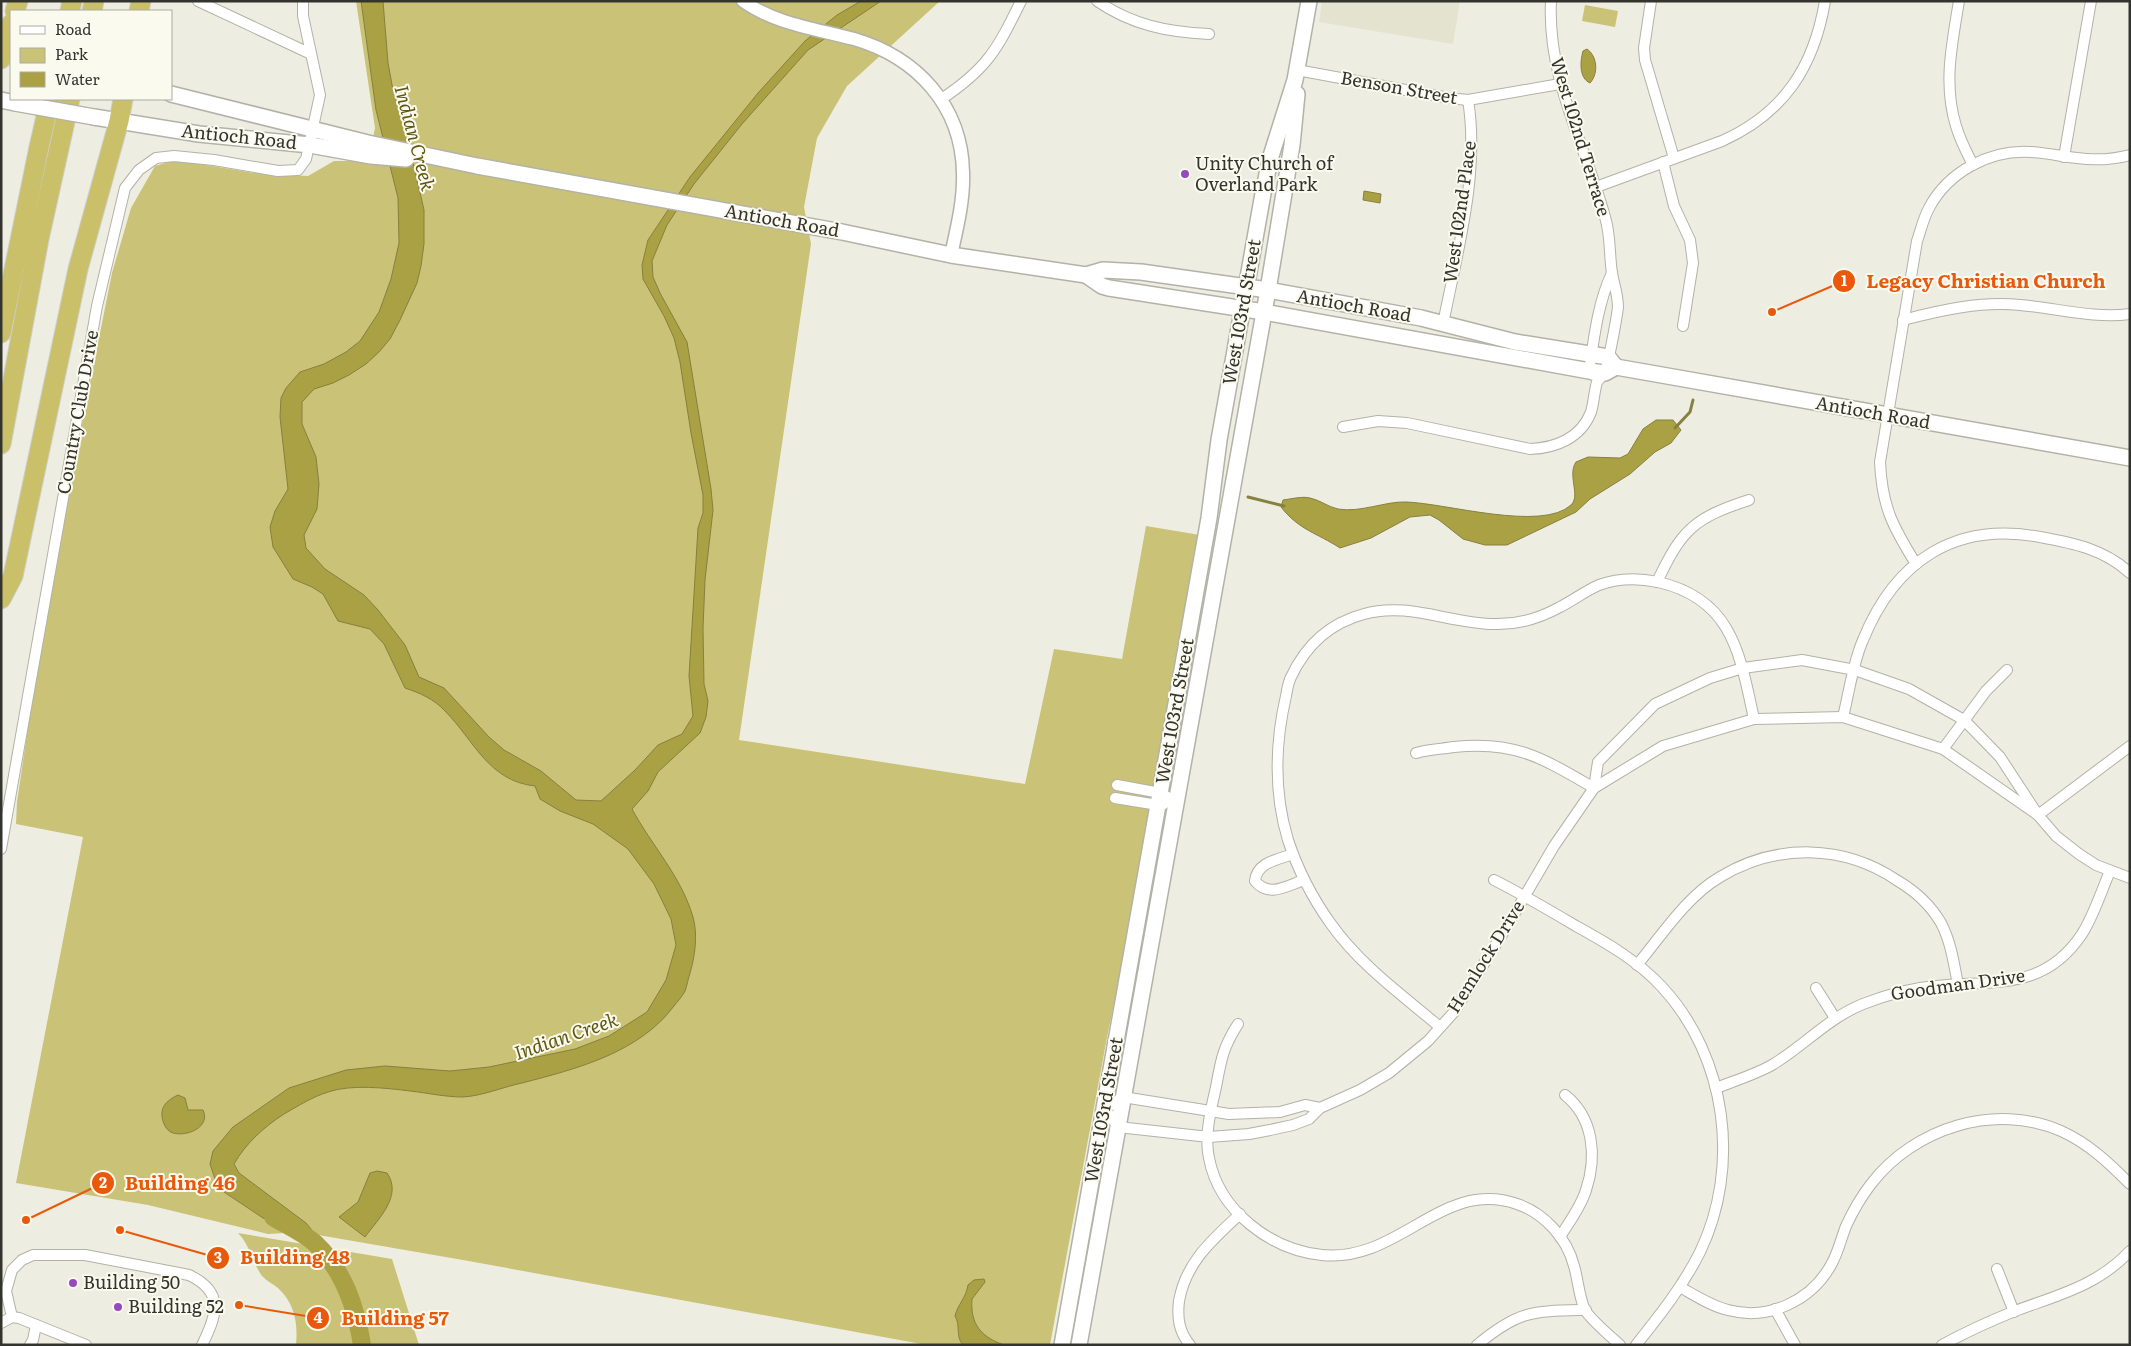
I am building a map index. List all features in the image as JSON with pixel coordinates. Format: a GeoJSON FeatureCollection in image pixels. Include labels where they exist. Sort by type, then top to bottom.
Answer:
{"type":"FeatureCollection","features":[{"type":"Feature","properties":{"kind":"highway"},"geometry":{"type":"LineString","coordinates":[[1,60],[10,28]]}},
{"type":"Feature","properties":{"kind":"highway"},"geometry":{"type":"LineString","coordinates":[[1,333],[50,100]]}},
{"type":"Feature","properties":{"kind":"highway"},"geometry":{"type":"LineString","coordinates":[[1,444],[39,239],[70,100]]}},
{"type":"Feature","properties":{"kind":"highway"},"geometry":{"type":"LineString","coordinates":[[1,599],[13,576],[78,269],[119,121],[123,100]]}},
{"type":"Feature","properties":{"kind":"main road","name":"West 103rd Street"},"geometry":{"type":"LineString","coordinates":[[1062,1345],[1209,518],[1219,440],[1264,188],[1271,156],[1296,75],[1309,1]]}},
{"type":"Feature","properties":{"kind":"main road","name":"West 103rd Street"},"geometry":{"type":"LineString","coordinates":[[1079,1345],[1268,290],[1295,122],[1296,75]]}},
{"type":"Feature","properties":{"kind":"main road","name":"Antioch Road"},"geometry":{"type":"LineString","coordinates":[[172,94],[313,130],[370,149]]}},
{"type":"Feature","properties":{"kind":"main road","name":"Antioch Road"},"geometry":{"type":"LineString","coordinates":[[8,101],[199,134],[370,149],[477,166],[842,232],[951,255],[1086,275],[1103,270],[1141,272],[1268,290],[1421,318],[1515,342],[1591,355],[1603,370]]}},
{"type":"Feature","properties":{"kind":"main road"},"geometry":{"type":"LineString","coordinates":[[1278,135],[1287,131],[1295,122]]}},
{"type":"Feature","properties":{"kind":"main road","name":"Antioch Road"},"geometry":{"type":"LineString","coordinates":[[1086,275],[1102,286],[1109,288],[1242,308],[1603,370],[1887,415],[2130,458]]}},
{"type":"Feature","properties":{"kind":"street"},"geometry":{"type":"LineString","coordinates":[[198,1],[312,54]]}},
{"type":"Feature","properties":{"kind":"street"},"geometry":{"type":"LineString","coordinates":[[303,1],[303,16],[320,96],[310,145]]}},
{"type":"Feature","properties":{"kind":"street"},"geometry":{"type":"LineString","coordinates":[[743,1],[776,18],[854,39],[887,51],[915,70],[930,86],[940,100],[957,133],[964,172],[963,194],[951,255]]}},
{"type":"Feature","properties":{"kind":"street"},"geometry":{"type":"LineString","coordinates":[[940,100],[964,84],[987,62],[1000,43],[1021,1]]}},
{"type":"Feature","properties":{"kind":"street"},"geometry":{"type":"LineString","coordinates":[[1097,1],[1121,16],[1145,26],[1171,32],[1209,34]]}},
{"type":"Feature","properties":{"kind":"street","name":"West 102nd Terrace"},"geometry":{"type":"LineString","coordinates":[[1343,428],[1371,422],[1392,422],[1530,449],[1545,448],[1567,440],[1583,426],[1590,414],[1618,307],[1617,290],[1612,273],[1611,244],[1606,218],[1556,71],[1552,44],[1550,1]]}},
{"type":"Feature","properties":{"kind":"street"},"geometry":{"type":"LineString","coordinates":[[1652,1],[1644,48],[1645,60],[1674,158]]}},
{"type":"Feature","properties":{"kind":"street"},"geometry":{"type":"LineString","coordinates":[[1596,187],[1742,132],[1763,118],[1781,101],[1806,65],[1815,44],[1825,1]]}},
{"type":"Feature","properties":{"kind":"street"},"geometry":{"type":"LineString","coordinates":[[1959,1],[1948,70],[1948,91],[1956,128],[1973,165]]}},
{"type":"Feature","properties":{"kind":"street"},"geometry":{"type":"LineString","coordinates":[[2064,157],[2091,1]]}},
{"type":"Feature","properties":{"kind":"street","name":"Benson Street"},"geometry":{"type":"LineString","coordinates":[[1296,75],[1468,100],[1560,84]]}},
{"type":"Feature","properties":{"kind":"street","name":"West 102nd Place"},"geometry":{"type":"LineString","coordinates":[[1443,324],[1464,217],[1470,170],[1472,141],[1468,100]]}},
{"type":"Feature","properties":{"kind":"street","name":"Country Club Drive"},"geometry":{"type":"LineString","coordinates":[[1,849],[97,306],[125,188],[139,170],[156,158],[174,156],[285,171],[298,170],[306,159],[310,145]]}},
{"type":"Feature","properties":{"kind":"street"},"geometry":{"type":"LineString","coordinates":[[1916,564],[1890,518],[1881,484],[1880,462],[1923,221],[1938,194],[1961,172],[1990,157],[2019,152],[2097,161],[2112,160],[2130,155]]}},
{"type":"Feature","properties":{"kind":"street"},"geometry":{"type":"LineString","coordinates":[[1663,162],[1674,206],[1690,240],[1693,263],[1683,326]]}},
{"type":"Feature","properties":{"kind":"street","name":"West 102nd Terrace"},"geometry":{"type":"LineString","coordinates":[[1591,355],[1604,289],[1612,273]]}},
{"type":"Feature","properties":{"kind":"street"},"geometry":{"type":"LineString","coordinates":[[1904,320],[1954,308],[2018,304],[2093,315],[2116,316],[2130,314]]}},
{"type":"Feature","properties":{"kind":"street"},"geometry":{"type":"LineString","coordinates":[[1657,582],[1671,554],[1691,528],[1706,516],[1749,500]]}},
{"type":"Feature","properties":{"kind":"street"},"geometry":{"type":"LineString","coordinates":[[1843,717],[1862,641],[1872,619],[1897,584],[1916,564],[1931,553],[1956,540],[1977,534],[2001,532],[2031,535],[2084,546],[2121,564],[2130,573]]}},
{"type":"Feature","properties":{"kind":"street"},"geometry":{"type":"LineString","coordinates":[[1440,1027],[1386,982],[1347,944],[1331,924],[1304,880],[1293,854],[1281,812],[1278,789],[1278,753],[1282,711],[1290,678],[1310,646],[1322,634],[1334,625],[1362,614],[1380,611],[1399,610],[1468,622],[1497,624],[1518,622],[1542,615],[1560,607],[1584,592],[1609,582],[1645,579],[1676,586],[1695,596],[1717,614],[1736,644],[1754,719]]}},
{"type":"Feature","properties":{"kind":"street","name":"Hemlock Drive"},"geometry":{"type":"LineString","coordinates":[[1594,788],[1598,762],[1656,704],[1710,678],[1743,668],[1802,660],[1855,670],[1909,689],[1964,720],[2000,757],[2038,815],[2063,842],[2079,854],[2110,871],[2130,878]]}},
{"type":"Feature","properties":{"kind":"street"},"geometry":{"type":"LineString","coordinates":[[1943,749],[1986,691],[2007,670]]}},
{"type":"Feature","properties":{"kind":"street","name":"Hemlock Drive"},"geometry":{"type":"LineString","coordinates":[[1118,1127],[1209,1137],[1250,1134],[1293,1125],[1309,1119],[1320,1108],[1360,1090],[1389,1073],[1412,1056],[1440,1027],[1467,992],[1554,846],[1594,788],[1663,746],[1754,719],[1843,717],[1943,749],[2038,815]]}},
{"type":"Feature","properties":{"kind":"street"},"geometry":{"type":"LineString","coordinates":[[1416,753],[1425,750],[1477,745],[1513,749],[1545,760],[1594,788]]}},
{"type":"Feature","properties":{"kind":"street"},"geometry":{"type":"LineString","coordinates":[[2038,815],[2130,746]]}},
{"type":"Feature","properties":{"kind":"street"},"geometry":{"type":"LineString","coordinates":[[1117,785],[1159,799],[1175,802]]}},
{"type":"Feature","properties":{"kind":"street"},"geometry":{"type":"LineString","coordinates":[[1115,798],[1159,799]]}},
{"type":"Feature","properties":{"kind":"street"},"geometry":{"type":"LineString","coordinates":[[1637,965],[1686,906],[1718,877],[1740,866],[1765,857],[1788,852],[1812,852],[1847,857],[1870,864],[1905,885],[1922,900],[1940,922],[1948,938],[1958,985]]}},
{"type":"Feature","properties":{"kind":"street"},"geometry":{"type":"LineString","coordinates":[[1293,854],[1261,866],[1255,873],[1254,881],[1261,889],[1269,891],[1304,880]]}},
{"type":"Feature","properties":{"kind":"street","name":"Goodman Drive"},"geometry":{"type":"LineString","coordinates":[[1716,1088],[1772,1065],[1835,1018],[1860,1005],[1908,989],[2002,983],[2017,980],[2041,971],[2059,959],[2082,933],[2110,871]]}},
{"type":"Feature","properties":{"kind":"street"},"geometry":{"type":"LineString","coordinates":[[1494,880],[1524,895],[1614,947],[1663,987],[1683,1014],[1706,1057],[1716,1088],[1724,1148],[1720,1183],[1709,1229],[1700,1252],[1680,1287],[1636,1345]]}},
{"type":"Feature","properties":{"kind":"street"},"geometry":{"type":"LineString","coordinates":[[1816,988],[1835,1018]]}},
{"type":"Feature","properties":{"kind":"street"},"geometry":{"type":"LineString","coordinates":[[1238,1024],[1228,1039],[1222,1054],[1210,1111],[1209,1159],[1216,1179],[1225,1196],[1240,1214],[1262,1234],[1281,1245],[1324,1256],[1364,1251],[1383,1244],[1464,1201],[1494,1198],[1516,1203],[1544,1218],[1567,1246],[1574,1264],[1586,1310],[1620,1345]]}},
{"type":"Feature","properties":{"kind":"street"},"geometry":{"type":"LineString","coordinates":[[1560,1237],[1580,1206],[1586,1191],[1592,1156],[1592,1141],[1587,1124],[1575,1102],[1565,1095]]}},
{"type":"Feature","properties":{"kind":"street"},"geometry":{"type":"LineString","coordinates":[[1118,1127],[1105,1109],[1123,1097]]}},
{"type":"Feature","properties":{"kind":"street","name":"Hemlock Drive"},"geometry":{"type":"LineString","coordinates":[[1123,1097],[1210,1111],[1256,1114],[1280,1112],[1305,1104],[1320,1108]]}},
{"type":"Feature","properties":{"kind":"street"},"geometry":{"type":"LineString","coordinates":[[1680,1287],[1712,1304],[1735,1312],[1753,1313],[1775,1309],[1801,1298],[1824,1277],[1835,1257],[1857,1204],[1884,1170],[1898,1156],[1919,1142],[1941,1131],[1962,1124],[1982,1120],[2004,1119],[2044,1125],[2079,1141],[2108,1162],[2130,1184]]}},
{"type":"Feature","properties":{"kind":"street"},"geometry":{"type":"LineString","coordinates":[[1190,1345],[1182,1335],[1178,1307],[1186,1274],[1202,1251],[1240,1214]]}},
{"type":"Feature","properties":{"kind":"street"},"geometry":{"type":"LineString","coordinates":[[1942,1345],[1971,1330],[2014,1312],[2083,1287],[2101,1276],[2130,1251]]}},
{"type":"Feature","properties":{"kind":"street"},"geometry":{"type":"LineString","coordinates":[[12,1317],[6,1291],[12,1270],[22,1260],[33,1255],[85,1255],[182,1274],[203,1282],[213,1297],[216,1311],[202,1345]]}},
{"type":"Feature","properties":{"kind":"street"},"geometry":{"type":"LineString","coordinates":[[1997,1269],[2014,1312]]}},
{"type":"Feature","properties":{"kind":"street"},"geometry":{"type":"LineString","coordinates":[[1775,1309],[1795,1345]]}},
{"type":"Feature","properties":{"kind":"street"},"geometry":{"type":"LineString","coordinates":[[1477,1345],[1505,1323],[1521,1316],[1549,1311],[1586,1310]]}},
{"type":"Feature","properties":{"kind":"street"},"geometry":{"type":"LineString","coordinates":[[1,1323],[12,1317],[86,1345]]}},
{"type":"Feature","properties":{"kind":"street"},"geometry":{"type":"LineString","coordinates":[[30,1345],[36,1325]]}},
{"type":"Feature","properties":{"kind":"shaded area"},"geometry":{"type":"Polygon","coordinates":[[[1322,1],[1460,1],[1453,44],[1319,22],[1322,1]]]}},
{"type":"Feature","properties":{"kind":"green space"},"geometry":{"type":"Polygon","coordinates":[[[356,1],[940,1],[847,86],[817,138],[804,207],[811,244],[739,740],[1025,784],[1054,649],[1122,659],[1146,526],[1200,535],[1129,934],[1108,1032],[1050,1345],[927,1345],[301,1232],[268,1234],[148,1205],[16,1183],[83,837],[16,824],[17,802],[35,680],[112,273],[131,208],[155,166],[176,160],[254,173],[308,176],[334,161],[368,161],[375,128],[356,1]]]}},
{"type":"Feature","properties":{"kind":"green space"},"geometry":{"type":"Polygon","coordinates":[[[1585,5],[1618,11],[1615,27],[1582,21],[1585,5]]]}},
{"type":"Feature","properties":{"kind":"green space"},"geometry":{"type":"Polygon","coordinates":[[[238,1233],[392,1259],[419,1345],[296,1345],[296,1322],[292,1307],[284,1294],[262,1275],[245,1242],[238,1233]]]}},
{"type":"Feature","properties":{"kind":"water"},"geometry":{"type":"Polygon","coordinates":[[[361,1],[383,1],[388,63],[393,90],[405,127],[424,210],[424,244],[417,283],[390,339],[366,364],[333,383],[314,389],[302,402],[302,424],[316,457],[319,484],[317,509],[304,535],[306,548],[325,569],[364,595],[378,610],[405,645],[419,677],[444,688],[489,737],[504,750],[541,771],[576,800],[601,801],[635,770],[658,745],[682,734],[693,716],[689,676],[698,528],[703,513],[703,495],[680,362],[674,338],[643,279],[642,265],[648,240],[690,177],[758,93],[805,41],[837,15],[861,1],[881,1],[808,50],[742,124],[694,184],[667,225],[652,261],[653,277],[687,342],[713,510],[705,580],[703,628],[704,684],[708,701],[706,717],[700,733],[658,772],[648,791],[632,809],[674,875],[688,902],[693,917],[695,945],[692,966],[685,991],[660,1022],[643,1036],[605,1057],[564,1072],[463,1097],[380,1088],[347,1088],[316,1096],[284,1114],[256,1136],[234,1164],[239,1173],[306,1223],[316,1235],[301,1232],[263,1218],[218,1188],[210,1164],[213,1151],[233,1127],[289,1088],[346,1070],[385,1066],[450,1071],[489,1067],[575,1049],[609,1036],[647,1012],[666,980],[676,945],[671,919],[654,884],[628,849],[593,824],[560,811],[540,799],[535,786],[519,783],[494,768],[483,758],[441,707],[426,697],[405,688],[384,644],[370,629],[338,621],[323,594],[293,579],[273,547],[270,527],[275,511],[288,489],[280,417],[281,398],[286,388],[300,372],[324,364],[346,352],[360,341],[379,312],[391,279],[399,243],[398,198],[376,110],[361,1]]]}},
{"type":"Feature","properties":{"kind":"water"},"geometry":{"type":"Polygon","coordinates":[[[1587,49],[1593,56],[1596,65],[1595,74],[1590,83],[1586,81],[1581,69],[1583,51],[1587,49]]]}},
{"type":"Feature","properties":{"kind":"water"},"geometry":{"type":"Polygon","coordinates":[[[1364,191],[1381,194],[1380,203],[1363,200],[1364,191]]]}},
{"type":"Feature","properties":{"kind":"water"},"geometry":{"type":"Polygon","coordinates":[[[1656,420],[1673,420],[1681,430],[1671,443],[1655,452],[1630,474],[1590,499],[1576,512],[1507,545],[1485,545],[1463,539],[1430,515],[1410,517],[1371,538],[1340,548],[1302,526],[1281,507],[1283,500],[1307,497],[1334,508],[1346,510],[1406,502],[1516,516],[1538,516],[1557,513],[1571,505],[1574,501],[1573,473],[1576,462],[1588,457],[1620,458],[1628,454],[1643,429],[1656,420]]]}},
{"type":"Feature","properties":{"kind":"water"},"geometry":{"type":"Polygon","coordinates":[[[178,1095],[185,1098],[188,1110],[203,1110],[204,1121],[201,1126],[191,1132],[172,1133],[163,1121],[162,1111],[165,1104],[178,1095]]]}},
{"type":"Feature","properties":{"kind":"water"},"geometry":{"type":"Polygon","coordinates":[[[377,1171],[387,1173],[392,1190],[387,1207],[365,1237],[339,1217],[358,1202],[370,1173],[377,1171]]]}},
{"type":"Feature","properties":{"kind":"water"},"geometry":{"type":"Polygon","coordinates":[[[984,1279],[985,1282],[972,1299],[973,1316],[983,1334],[1004,1345],[963,1345],[959,1338],[956,1312],[966,1294],[968,1285],[974,1280],[984,1279]]]}},
{"type":"Feature","properties":{"kind":"waterway"},"geometry":{"type":"LineString","coordinates":[[1675,428],[1690,412],[1693,400]]}},
{"type":"Feature","properties":{"kind":"waterway"},"geometry":{"type":"LineString","coordinates":[[1248,497],[1284,506]]}},
{"type":"Feature","properties":{"kind":"waterway","name":"Indian Creek"},"geometry":{"type":"LineString","coordinates":[[273,1217],[316,1244],[334,1266],[352,1303],[362,1345]]}},
{"type":"Feature","properties":{"kind":"place","name":"Unity Church of Overland Park"},"geometry":{"type":"Point","coordinates":[1185,174]}},
{"type":"Feature","properties":{"kind":"place","name":"Legacy Christian Church"},"geometry":{"type":"Point","coordinates":[1772,312]}},
{"type":"Feature","properties":{"kind":"place","name":"Building 46"},"geometry":{"type":"Point","coordinates":[26,1220]}},
{"type":"Feature","properties":{"kind":"place","name":"Building 48"},"geometry":{"type":"Point","coordinates":[120,1230]}},
{"type":"Feature","properties":{"kind":"place","name":"Building 50"},"geometry":{"type":"Point","coordinates":[73,1283]}},
{"type":"Feature","properties":{"kind":"place","name":"Building 57"},"geometry":{"type":"Point","coordinates":[239,1305]}},
{"type":"Feature","properties":{"kind":"place","name":"Building 52"},"geometry":{"type":"Point","coordinates":[118,1307]}}]}
